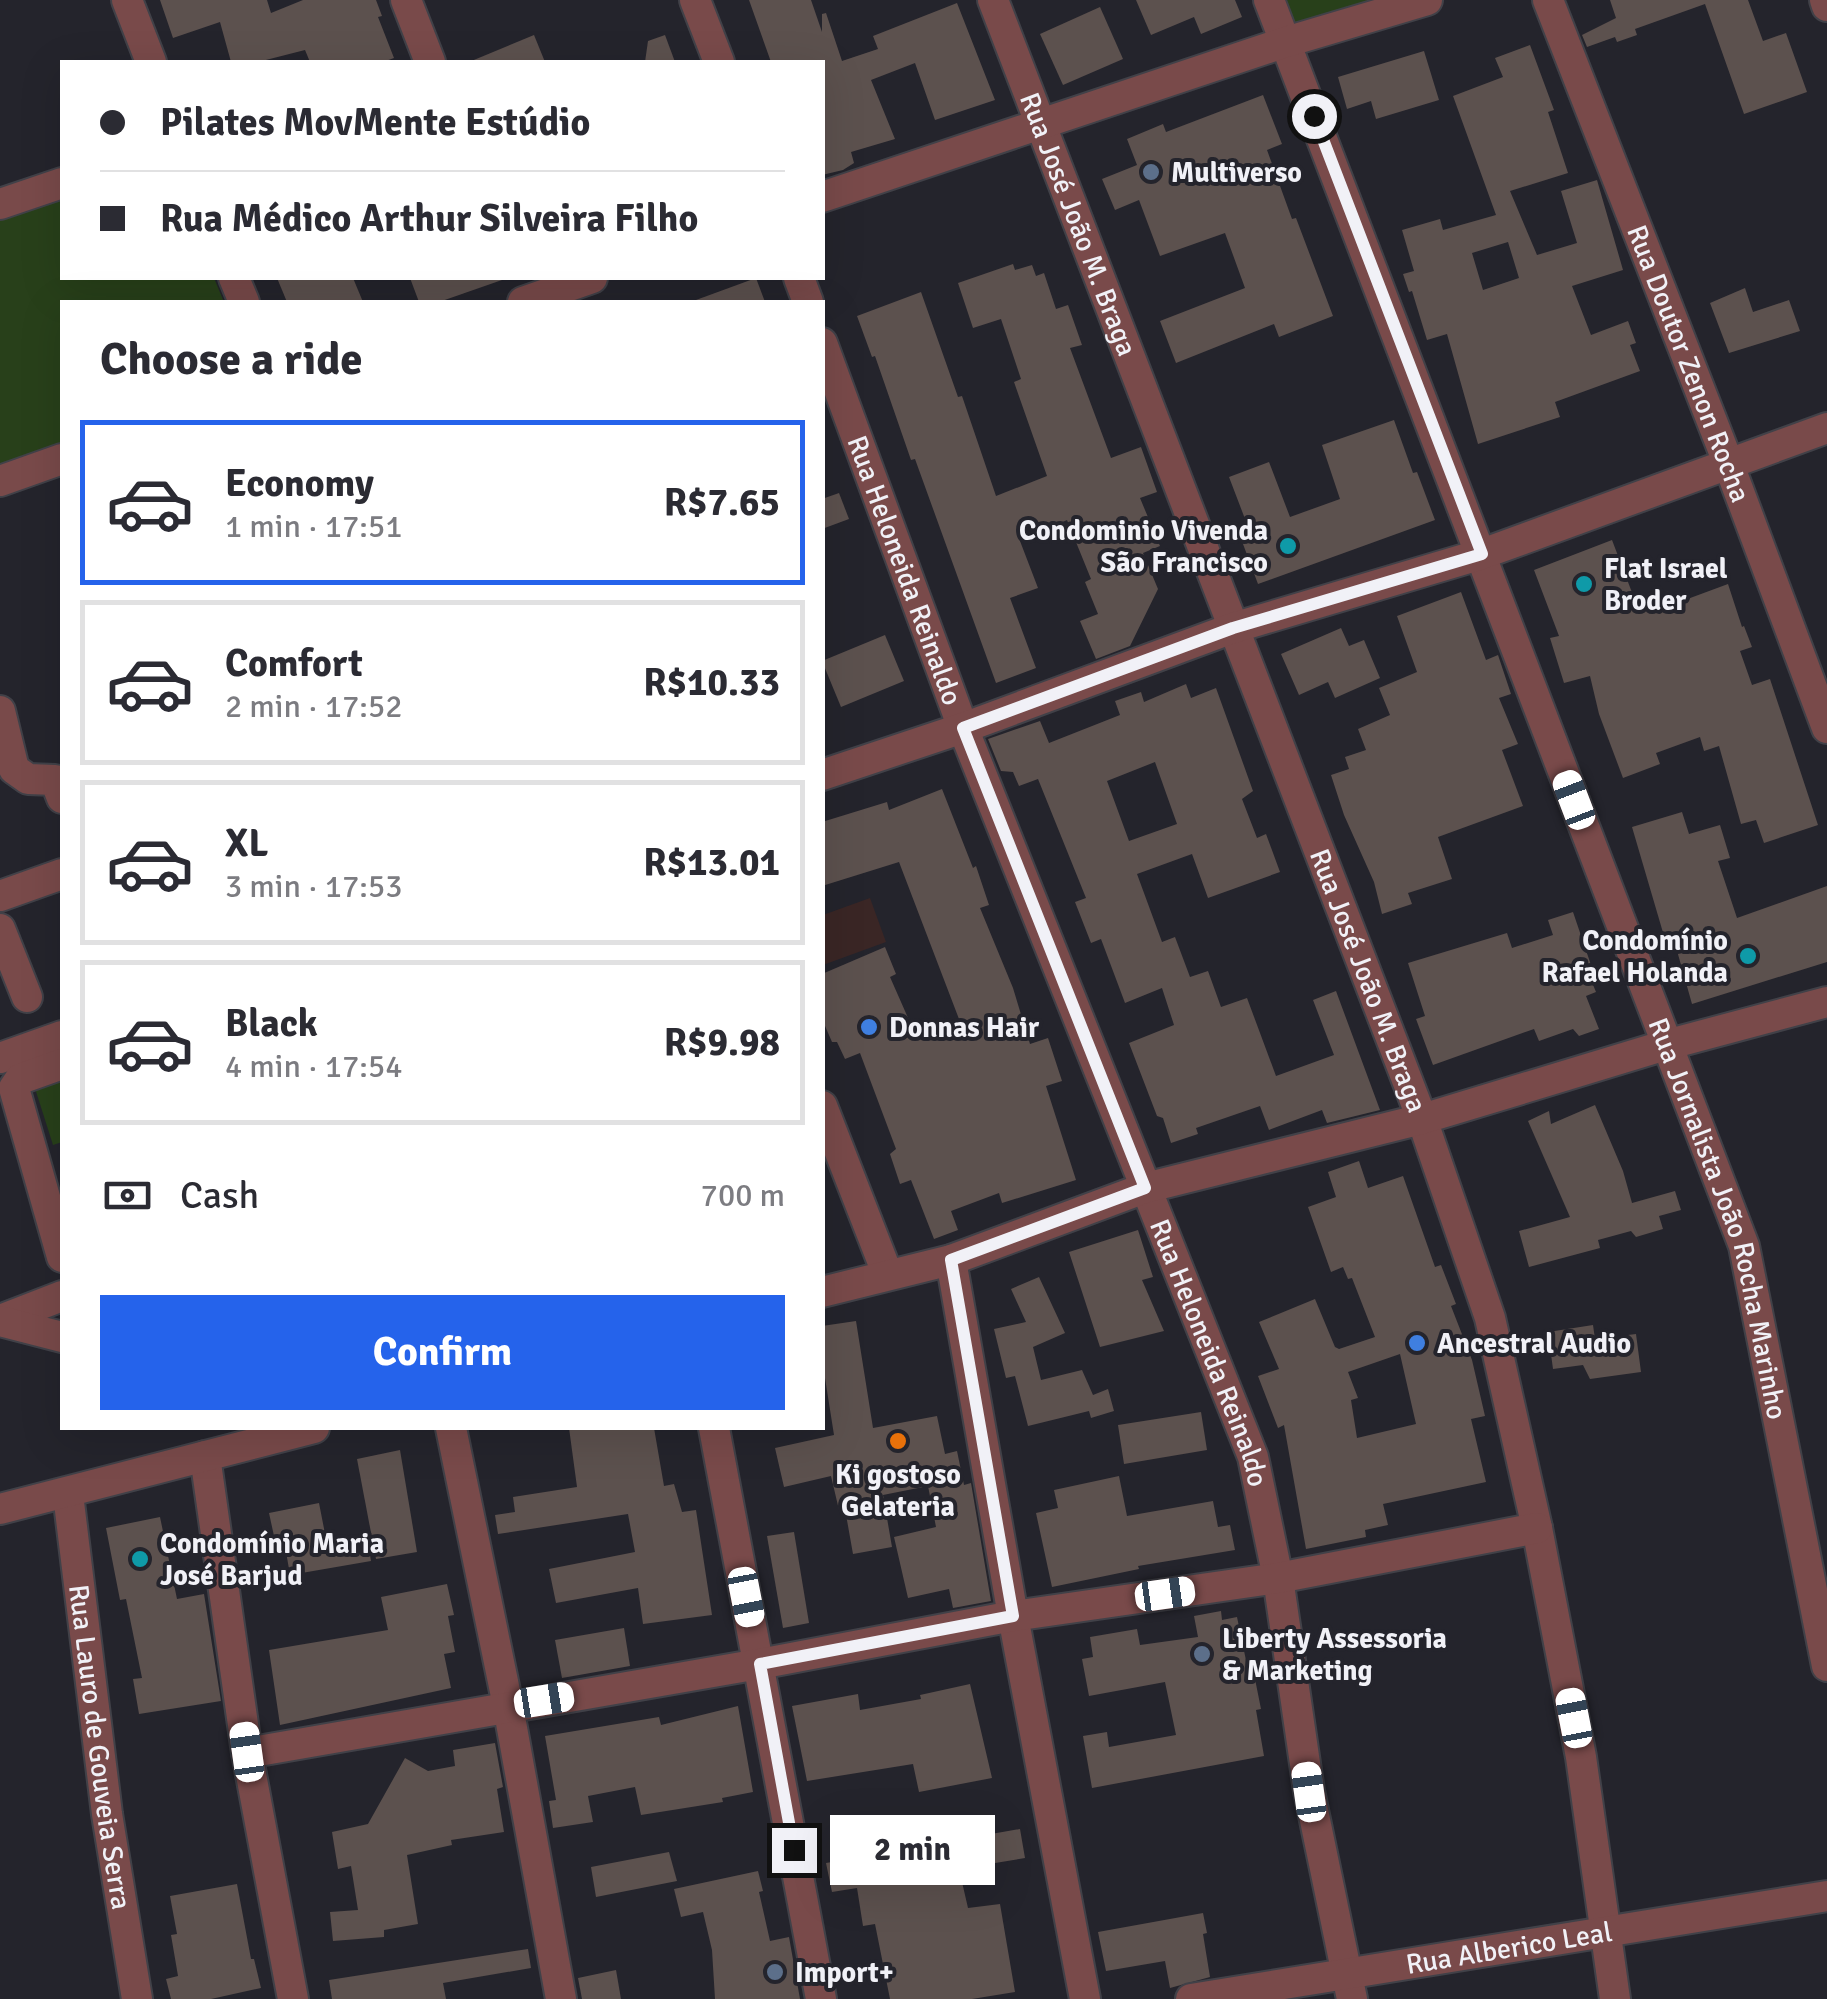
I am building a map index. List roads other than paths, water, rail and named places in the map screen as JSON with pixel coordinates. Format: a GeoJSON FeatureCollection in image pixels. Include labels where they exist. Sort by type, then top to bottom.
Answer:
{"type":"FeatureCollection","features":[{"type":"Feature","properties":{"kind":"street"},"geometry":{"type":"LineString","coordinates":[[127,0],[150,60]]}},
{"type":"Feature","properties":{"kind":"street"},"geometry":{"type":"LineString","coordinates":[[406,0],[429,60]]}},
{"type":"Feature","properties":{"kind":"street"},"geometry":{"type":"LineString","coordinates":[[695,0],[717,60]]}},
{"type":"Feature","properties":{"kind":"street","name":"Rua José João M. Braga"},"geometry":{"type":"LineString","coordinates":[[993,0],[1422,1119],[1490,1318],[1537,1528],[1584,1775],[1615,1999]]}},
{"type":"Feature","properties":{"kind":"street","name":"Rua Jornalista João Rocha Marinho"},"geometry":{"type":"LineString","coordinates":[[1269,0],[1744,1246],[1827,1666]]}},
{"type":"Feature","properties":{"kind":"street"},"geometry":{"type":"LineString","coordinates":[[825,195],[1286,42],[1427,0]]}},
{"type":"Feature","properties":{"kind":"street","name":"Rua Doutor Zenon Rocha"},"geometry":{"type":"LineString","coordinates":[[1548,0],[1827,728]]}},
{"type":"Feature","properties":{"kind":"street"},"geometry":{"type":"LineString","coordinates":[[0,204],[60,184]]}},
{"type":"Feature","properties":{"kind":"street"},"geometry":{"type":"LineString","coordinates":[[528,300],[586,280]]}},
{"type":"Feature","properties":{"kind":"street","name":"Rua Heloneida Reinaldo"},"geometry":{"type":"LineString","coordinates":[[825,351],[963,728],[1253,1457],[1278,1578],[1309,1792],[1350,1987]]}},
{"type":"Feature","properties":{"kind":"street"},"geometry":{"type":"LineString","coordinates":[[825,775],[1233,628],[1482,554],[1827,428]]}},
{"type":"Feature","properties":{"kind":"street"},"geometry":{"type":"LineString","coordinates":[[0,480],[60,460]]}},
{"type":"Feature","properties":{"kind":"street"},"geometry":{"type":"LineString","coordinates":[[0,711],[14,768],[28,779],[54,780],[60,794]]}},
{"type":"Feature","properties":{"kind":"street"},"geometry":{"type":"LineString","coordinates":[[0,896],[60,875]]}},
{"type":"Feature","properties":{"kind":"street"},"geometry":{"type":"LineString","coordinates":[[0,929],[27,997]]}},
{"type":"Feature","properties":{"kind":"street"},"geometry":{"type":"LineString","coordinates":[[825,1291],[951,1260],[1145,1188],[1422,1119],[1666,1045],[1827,1002]]}},
{"type":"Feature","properties":{"kind":"street"},"geometry":{"type":"LineString","coordinates":[[0,1058],[60,1037]]}},
{"type":"Feature","properties":{"kind":"street"},"geometry":{"type":"LineString","coordinates":[[60,1065],[14,1084],[55,1203],[60,1242]]}},
{"type":"Feature","properties":{"kind":"street"},"geometry":{"type":"LineString","coordinates":[[825,1114],[886,1274]]}},
{"type":"Feature","properties":{"kind":"street"},"geometry":{"type":"LineString","coordinates":[[951,1260],[1085,1999]]}},
{"type":"Feature","properties":{"kind":"street"},"geometry":{"type":"LineString","coordinates":[[0,1321],[60,1297]]}},
{"type":"Feature","properties":{"kind":"street"},"geometry":{"type":"LineString","coordinates":[[0,1321],[60,1336]]}},
{"type":"Feature","properties":{"kind":"street"},"geometry":{"type":"LineString","coordinates":[[0,1510],[306,1430]]}},
{"type":"Feature","properties":{"kind":"street"},"geometry":{"type":"LineString","coordinates":[[451,1430],[562,1999]]}},
{"type":"Feature","properties":{"kind":"street"},"geometry":{"type":"LineString","coordinates":[[714,1430],[822,1999]]}},
{"type":"Feature","properties":{"kind":"street"},"geometry":{"type":"LineString","coordinates":[[205,1456],[247,1752],[293,1999]]}},
{"type":"Feature","properties":{"kind":"street","name":"Rua Lauro de Gouveia Serra"},"geometry":{"type":"LineString","coordinates":[[68,1494],[107,1814],[136,1999]]}},
{"type":"Feature","properties":{"kind":"street"},"geometry":{"type":"LineString","coordinates":[[247,1752],[760,1664],[1013,1616],[1278,1578],[1537,1528]]}},
{"type":"Feature","properties":{"kind":"street","name":"Rua Alberico Leal"},"geometry":{"type":"LineString","coordinates":[[1190,1999],[1350,1987],[1606,1933],[1827,1896]]}},
{"type":"Feature","properties":{"kind":"place","name":"Multiverso"},"geometry":{"type":"Point","coordinates":[1151,172]}},
{"type":"Feature","properties":{"kind":"place","name":"Condominio Vivenda São Francisco"},"geometry":{"type":"Point","coordinates":[1288,546]}},
{"type":"Feature","properties":{"kind":"place","name":"Flat Israel Broder"},"geometry":{"type":"Point","coordinates":[1584,584]}},
{"type":"Feature","properties":{"kind":"place","name":"Condomínio Rafael Holanda"},"geometry":{"type":"Point","coordinates":[1748,956]}},
{"type":"Feature","properties":{"kind":"place","name":"Donnas Hair"},"geometry":{"type":"Point","coordinates":[869,1027]}},
{"type":"Feature","properties":{"kind":"place","name":"Ancestral Audio"},"geometry":{"type":"Point","coordinates":[1417,1343]}},
{"type":"Feature","properties":{"kind":"place","name":"Ki gostoso Gelateria"},"geometry":{"type":"Point","coordinates":[898,1441]}},
{"type":"Feature","properties":{"kind":"place","name":"Condomínio Maria José Barjud"},"geometry":{"type":"Point","coordinates":[140,1559]}},
{"type":"Feature","properties":{"kind":"place","name":"Liberty Assessoria & Marketing"},"geometry":{"type":"Point","coordinates":[1202,1654]}},
{"type":"Feature","properties":{"kind":"place","name":"Import+"},"geometry":{"type":"Point","coordinates":[775,1972]}}]}
